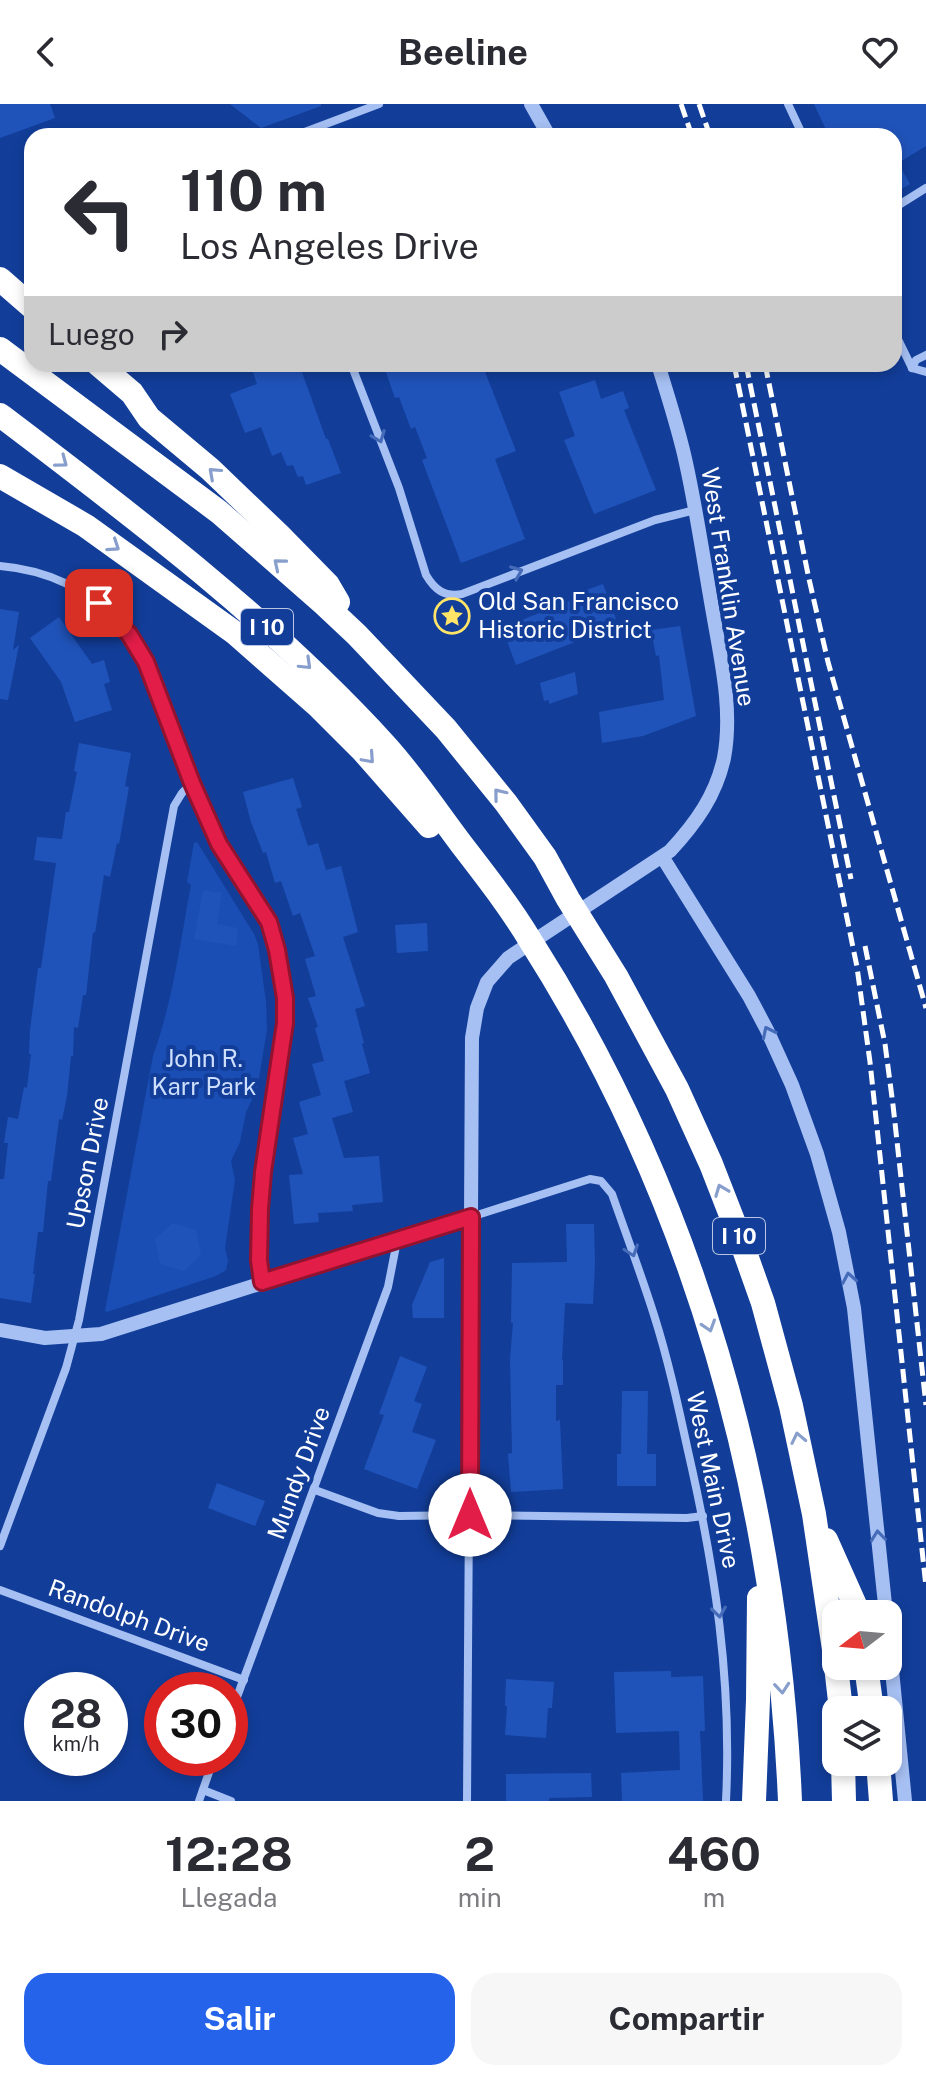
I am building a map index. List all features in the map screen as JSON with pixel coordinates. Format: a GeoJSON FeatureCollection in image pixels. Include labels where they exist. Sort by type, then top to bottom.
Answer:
{"type":"FeatureCollection","features":[{"type":"Feature","properties":{"kind":"highway"},"geometry":{"type":"LineString","coordinates":[[0,279],[24,300]]}},
{"type":"Feature","properties":{"kind":"highway","name":"I 10"},"geometry":{"type":"LineString","coordinates":[[0,349],[24,367]]}},
{"type":"Feature","properties":{"kind":"highway","name":"I 10"},"geometry":{"type":"LineString","coordinates":[[31,372],[219,512],[357,635],[446,729],[545,857],[616,976],[677,1089],[741,1241],[763,1303],[791,1406],[814,1514],[827,1600]]}},
{"type":"Feature","properties":{"kind":"highway"},"geometry":{"type":"LineString","coordinates":[[107,372],[132,393],[149,418],[239,496],[328,585],[357,635]]}},
{"type":"Feature","properties":{"kind":"highway","name":"I 10"},"geometry":{"type":"LineString","coordinates":[[0,415],[186,558],[280,638],[390,750],[486,887],[528,936],[566,1008],[586,1033],[630,1123],[682,1243],[735,1414],[759,1528],[779,1658],[790,1801]]}},
{"type":"Feature","properties":{"kind":"highway"},"geometry":{"type":"LineString","coordinates":[[0,476],[86,526],[235,633],[363,751],[486,887]]}},
{"type":"Feature","properties":{"kind":"highway"},"geometry":{"type":"LineString","coordinates":[[814,1514],[853,1600]]}},
{"type":"Feature","properties":{"kind":"highway"},"geometry":{"type":"LineString","coordinates":[[754,1801],[759,1528]]}},
{"type":"Feature","properties":{"kind":"highway"},"geometry":{"type":"LineString","coordinates":[[843,1776],[844,1801]]}},
{"type":"Feature","properties":{"kind":"highway"},"geometry":{"type":"LineString","coordinates":[[879,1776],[881,1801]]}},
{"type":"Feature","properties":{"kind":"street"},"geometry":{"type":"LineString","coordinates":[[315,128],[379,104]]}},
{"type":"Feature","properties":{"kind":"street"},"geometry":{"type":"LineString","coordinates":[[531,104],[544,128]]}},
{"type":"Feature","properties":{"kind":"street"},"geometry":{"type":"LineString","coordinates":[[788,104],[799,128]]}},
{"type":"Feature","properties":{"kind":"street"},"geometry":{"type":"LineString","coordinates":[[902,203],[926,188]]}},
{"type":"Feature","properties":{"kind":"street"},"geometry":{"type":"LineString","coordinates":[[902,347],[912,368],[926,372]]}},
{"type":"Feature","properties":{"kind":"street"},"geometry":{"type":"LineString","coordinates":[[912,368],[916,360],[926,355]]}},
{"type":"Feature","properties":{"kind":"street"},"geometry":{"type":"LineString","coordinates":[[354,372],[399,488],[426,575],[434,588],[444,594],[462,594],[655,520],[695,510]]}},
{"type":"Feature","properties":{"kind":"street","name":"West Franklin Avenue"},"geometry":{"type":"LineString","coordinates":[[471,1217],[472,1038],[477,1008],[487,982],[508,958],[663,858],[691,829],[710,800],[719,776],[728,731],[724,682],[686,461],[660,372]]}},
{"type":"Feature","properties":{"kind":"street"},"geometry":{"type":"LineString","coordinates":[[0,566],[23,568],[55,577],[76,588],[99,603],[129,634],[146,662],[219,844],[269,922],[285,998],[285,1023],[263,1172],[259,1260],[262,1282]]}},
{"type":"Feature","properties":{"kind":"street","name":"Upson Drive"},"geometry":{"type":"LineString","coordinates":[[0,1546],[66,1368],[174,806],[192,783]]}},
{"type":"Feature","properties":{"kind":"street"},"geometry":{"type":"LineString","coordinates":[[663,858],[767,1030],[792,1085],[817,1154],[839,1232],[854,1308],[885,1600]]}},
{"type":"Feature","properties":{"kind":"street","name":"West Main Drive"},"geometry":{"type":"LineString","coordinates":[[471,1217],[590,1179],[601,1181],[612,1194],[655,1317],[703,1516],[720,1616],[726,1680],[729,1746],[726,1801]]}},
{"type":"Feature","properties":{"kind":"street"},"geometry":{"type":"LineString","coordinates":[[0,1330],[45,1338],[101,1334],[471,1217],[467,1801]]}},
{"type":"Feature","properties":{"kind":"street","name":"Mundy Drive"},"geometry":{"type":"LineString","coordinates":[[247,1672],[388,1287],[397,1240]]}},
{"type":"Feature","properties":{"kind":"street"},"geometry":{"type":"LineString","coordinates":[[315,1490],[388,1515],[703,1516]]}},
{"type":"Feature","properties":{"kind":"street","name":"Randolph Drive"},"geometry":{"type":"LineString","coordinates":[[0,1590],[222,1672]]}},
{"type":"Feature","properties":{"kind":"street"},"geometry":{"type":"LineString","coordinates":[[893,1680],[905,1801]]}},
{"type":"Feature","properties":{"kind":"street"},"geometry":{"type":"LineString","coordinates":[[199,1801],[208,1776]]}},
{"type":"Feature","properties":{"kind":"street"},"geometry":{"type":"LineString","coordinates":[[203,1790],[231,1801]]}},
{"type":"Feature","properties":{"kind":"green space","name":"John R. Karr Park"},"geometry":{"type":"Polygon","coordinates":[[[197,842],[254,934],[266,1002],[267,1030],[257,1089],[246,1112],[240,1142],[231,1161],[235,1180],[225,1248],[228,1261],[226,1270],[216,1276],[107,1312],[153,1056],[175,972],[191,885],[187,882],[194,843],[197,842]]]}},
{"type":"Feature","properties":{"kind":"building"},"geometry":{"type":"Polygon","coordinates":[[[0,104],[50,104],[55,118],[0,138],[0,104]]]}},
{"type":"Feature","properties":{"kind":"building"},"geometry":{"type":"Polygon","coordinates":[[[230,104],[321,104],[321,106],[261,128],[230,104]]]}},
{"type":"Feature","properties":{"kind":"building"},"geometry":{"type":"Polygon","coordinates":[[[814,104],[926,104],[926,146],[902,161],[902,128],[825,128],[814,104]]]}},
{"type":"Feature","properties":{"kind":"building"},"geometry":{"type":"Polygon","coordinates":[[[902,170],[910,184],[902,188],[902,170]]]}},
{"type":"Feature","properties":{"kind":"building"},"geometry":{"type":"Polygon","coordinates":[[[253,372],[302,372],[341,473],[306,485],[293,465],[287,466],[281,452],[272,456],[261,427],[245,433],[230,394],[257,384],[253,372]]]}},
{"type":"Feature","properties":{"kind":"building"},"geometry":{"type":"Polygon","coordinates":[[[386,372],[485,372],[516,451],[495,459],[525,539],[461,563],[422,460],[427,458],[415,427],[411,429],[399,397],[395,398],[386,372]]]}},
{"type":"Feature","properties":{"kind":"building"},"geometry":{"type":"Polygon","coordinates":[[[595,380],[601,399],[623,391],[629,408],[624,410],[656,490],[594,514],[564,440],[575,436],[559,392],[595,380]]]}},
{"type":"Feature","properties":{"kind":"building"},"geometry":{"type":"Polygon","coordinates":[[[603,584],[618,630],[604,635],[603,631],[516,665],[503,630],[507,626],[577,598],[575,594],[603,584]]]}},
{"type":"Feature","properties":{"kind":"building"},"geometry":{"type":"Polygon","coordinates":[[[0,609],[19,612],[13,650],[19,645],[8,700],[0,699],[0,609]]]}},
{"type":"Feature","properties":{"kind":"building"},"geometry":{"type":"Polygon","coordinates":[[[59,617],[92,664],[104,660],[110,682],[104,684],[112,710],[75,722],[61,682],[30,638],[59,617]]]}},
{"type":"Feature","properties":{"kind":"building"},"geometry":{"type":"Polygon","coordinates":[[[680,626],[696,716],[643,736],[602,743],[599,712],[664,700],[659,655],[656,656],[651,630],[680,626]]]}},
{"type":"Feature","properties":{"kind":"building"},"geometry":{"type":"Polygon","coordinates":[[[575,672],[578,694],[549,704],[549,700],[544,701],[540,683],[575,672]]]}},
{"type":"Feature","properties":{"kind":"building"},"geometry":{"type":"Polygon","coordinates":[[[79,743],[131,753],[125,786],[129,787],[110,877],[104,875],[93,932],[86,995],[83,995],[78,1028],[74,1027],[67,1096],[62,1120],[59,1119],[51,1181],[48,1181],[43,1232],[38,1232],[31,1303],[0,1298],[0,1179],[4,1179],[8,1117],[18,1119],[24,1087],[27,1088],[30,1030],[56,863],[34,860],[37,837],[62,839],[77,772],[74,771],[79,743]]]}},
{"type":"Feature","properties":{"kind":"building"},"geometry":{"type":"Polygon","coordinates":[[[293,778],[302,807],[296,809],[308,846],[318,843],[326,870],[341,866],[358,932],[343,937],[365,1006],[355,1009],[370,1073],[344,1081],[353,1112],[332,1118],[344,1158],[379,1156],[383,1202],[352,1205],[353,1211],[318,1213],[319,1222],[294,1224],[289,1175],[303,1174],[293,1138],[308,1134],[299,1102],[321,1095],[312,1064],[324,1061],[315,1028],[318,1027],[308,998],[316,996],[305,959],[315,956],[300,913],[293,916],[281,881],[275,883],[266,852],[263,853],[251,822],[243,792],[293,778]]]}},
{"type":"Feature","properties":{"kind":"building"},"geometry":{"type":"Polygon","coordinates":[[[203,890],[222,893],[217,924],[238,928],[236,946],[194,939],[203,890]]]}},
{"type":"Feature","properties":{"kind":"building"},"geometry":{"type":"Polygon","coordinates":[[[427,923],[428,951],[397,953],[395,925],[427,923]]]}},
{"type":"Feature","properties":{"kind":"building"},"geometry":{"type":"Polygon","coordinates":[[[173,1223],[196,1230],[201,1255],[184,1271],[160,1264],[155,1239],[173,1223]]]}},
{"type":"Feature","properties":{"kind":"building"},"geometry":{"type":"Polygon","coordinates":[[[566,1224],[594,1224],[595,1263],[593,1304],[565,1303],[563,1385],[556,1385],[556,1421],[560,1420],[563,1489],[511,1492],[508,1454],[512,1453],[512,1263],[567,1262],[566,1224]]]}},
{"type":"Feature","properties":{"kind":"building"},"geometry":{"type":"Polygon","coordinates":[[[444,1258],[444,1318],[413,1318],[412,1305],[430,1262],[444,1258]]]}},
{"type":"Feature","properties":{"kind":"building"},"geometry":{"type":"Polygon","coordinates":[[[400,1356],[427,1367],[414,1401],[422,1404],[412,1432],[436,1440],[417,1489],[364,1469],[384,1415],[379,1414],[400,1356]]]}},
{"type":"Feature","properties":{"kind":"building"},"geometry":{"type":"Polygon","coordinates":[[[622,1391],[648,1391],[647,1454],[656,1454],[656,1486],[617,1486],[622,1391]]]}},
{"type":"Feature","properties":{"kind":"building"},"geometry":{"type":"Polygon","coordinates":[[[217,1483],[265,1501],[255,1526],[208,1508],[217,1483]]]}},
{"type":"Feature","properties":{"kind":"building"},"geometry":{"type":"Polygon","coordinates":[[[671,1671],[671,1677],[703,1676],[705,1731],[700,1731],[703,1801],[622,1801],[621,1773],[680,1770],[679,1731],[616,1733],[614,1672],[671,1671]]]}},
{"type":"Feature","properties":{"kind":"building"},"geometry":{"type":"Polygon","coordinates":[[[506,1679],[554,1682],[546,1738],[505,1735],[506,1679]]]}},
{"type":"Feature","properties":{"kind":"building"},"geometry":{"type":"Polygon","coordinates":[[[591,1773],[592,1797],[506,1801],[506,1774],[591,1773]]]}},
{"type":"Feature","properties":{"kind":"railway"},"geometry":{"type":"LineString","coordinates":[[681,104],[689,128]]}},
{"type":"Feature","properties":{"kind":"railway"},"geometry":{"type":"LineString","coordinates":[[699,104],[707,128]]}},
{"type":"Feature","properties":{"kind":"railway"},"geometry":{"type":"LineString","coordinates":[[736,372],[857,967],[870,1062],[926,1587]]}},
{"type":"Feature","properties":{"kind":"railway"},"geometry":{"type":"LineString","coordinates":[[748,372],[851,879]]}},
{"type":"Feature","properties":{"kind":"railway"},"geometry":{"type":"LineString","coordinates":[[767,372],[828,662],[926,1008]]}},
{"type":"Feature","properties":{"kind":"railway"},"geometry":{"type":"LineString","coordinates":[[865,946],[885,1044],[926,1405]]}},
{"type":"Feature","properties":{"kind":"place","name":"Old San Francisco Historic District"},"geometry":{"type":"Point","coordinates":[452,616]}},
{"type":"Feature","properties":{"kind":"route"},"geometry":{"type":"LineString","coordinates":[[99,603],[129,634],[146,662],[219,844],[269,922],[277,950],[285,998],[285,1023],[263,1172],[259,1260],[262,1282],[471,1217],[470,1515]]}}]}
